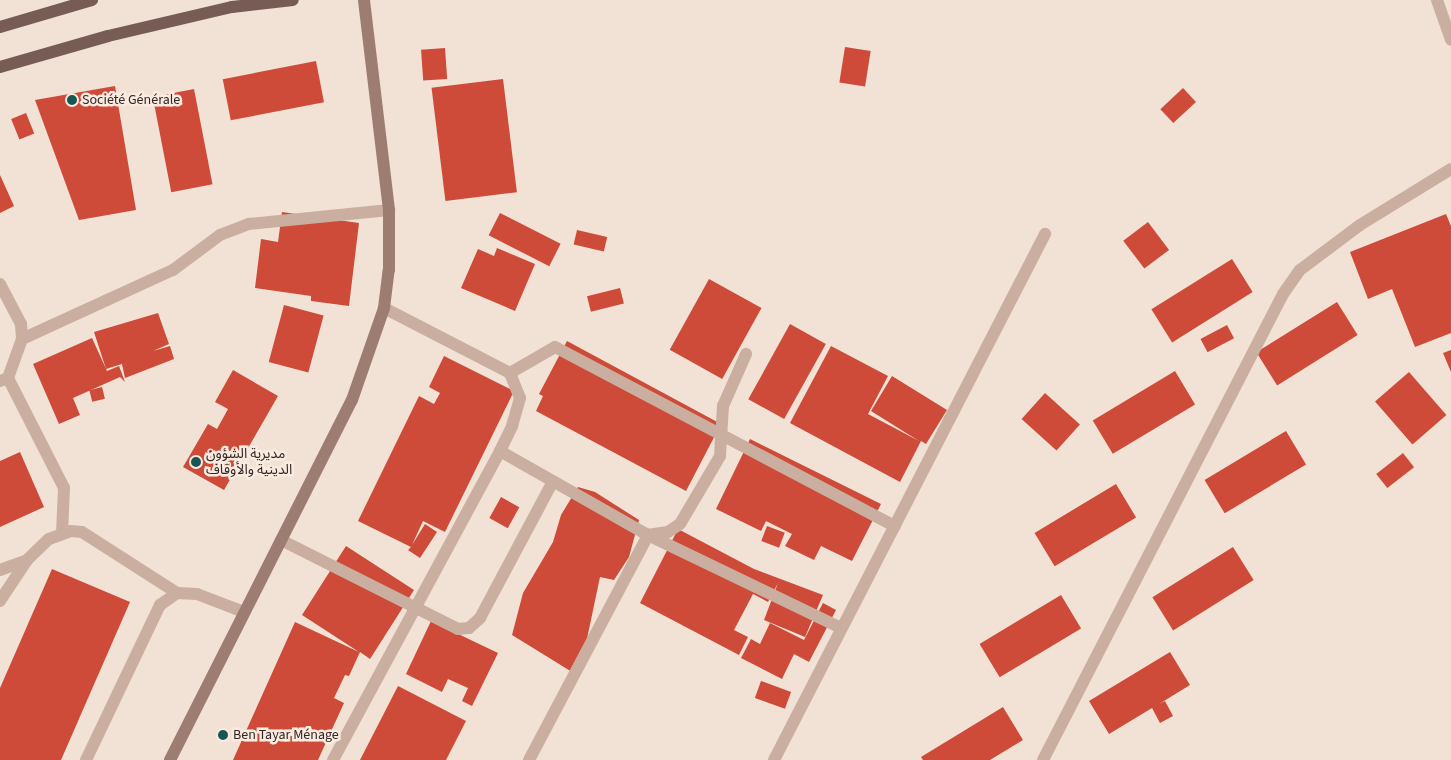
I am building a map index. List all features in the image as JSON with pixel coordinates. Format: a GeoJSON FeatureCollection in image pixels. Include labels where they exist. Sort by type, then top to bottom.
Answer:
{"type":"FeatureCollection","features":[{"type":"Feature","properties":{"kind":"main road"},"geometry":{"type":"LineString","coordinates":[[0,27],[92,0]]}},
{"type":"Feature","properties":{"kind":"main road"},"geometry":{"type":"LineString","coordinates":[[0,66],[108,36],[232,7],[293,0]]}},
{"type":"Feature","properties":{"kind":"main road"},"geometry":{"type":"LineString","coordinates":[[170,760],[352,400],[384,308],[389,270],[389,210],[364,0]]}},
{"type":"Feature","properties":{"kind":"street"},"geometry":{"type":"LineString","coordinates":[[1437,0],[1451,40]]}},
{"type":"Feature","properties":{"kind":"street"},"geometry":{"type":"LineString","coordinates":[[1043,760],[1283,294],[1300,270],[1360,225],[1451,169]]}},
{"type":"Feature","properties":{"kind":"street"},"geometry":{"type":"LineString","coordinates":[[22,338],[173,270],[220,234],[249,224],[389,210]]}},
{"type":"Feature","properties":{"kind":"street"},"geometry":{"type":"LineString","coordinates":[[774,760],[1045,234]]}},
{"type":"Feature","properties":{"kind":"street"},"geometry":{"type":"LineString","coordinates":[[0,284],[21,324],[22,338],[4,379],[64,488],[62,533]]}},
{"type":"Feature","properties":{"kind":"street"},"geometry":{"type":"LineString","coordinates":[[333,760],[500,450],[512,426],[520,398],[510,373],[384,308]]}},
{"type":"Feature","properties":{"kind":"street"},"geometry":{"type":"LineString","coordinates":[[510,373],[555,347],[721,437],[895,526]]}},
{"type":"Feature","properties":{"kind":"street"},"geometry":{"type":"LineString","coordinates":[[648,535],[668,532],[680,524],[720,456],[723,406],[746,354]]}},
{"type":"Feature","properties":{"kind":"street"},"geometry":{"type":"LineString","coordinates":[[500,450],[648,535],[841,628]]}},
{"type":"Feature","properties":{"kind":"street"},"geometry":{"type":"LineString","coordinates":[[281,540],[417,605],[458,629],[469,628],[480,618],[553,481]]}},
{"type":"Feature","properties":{"kind":"street"},"geometry":{"type":"LineString","coordinates":[[0,601],[27,560],[49,539],[62,533],[82,532],[177,593],[197,594],[244,612]]}},
{"type":"Feature","properties":{"kind":"street"},"geometry":{"type":"LineString","coordinates":[[529,760],[648,535]]}},
{"type":"Feature","properties":{"kind":"street"},"geometry":{"type":"LineString","coordinates":[[0,570],[27,560]]}},
{"type":"Feature","properties":{"kind":"street"},"geometry":{"type":"LineString","coordinates":[[86,760],[160,605],[177,593]]}},
{"type":"Feature","properties":{"kind":"building"},"geometry":{"type":"Polygon","coordinates":[[[845,47],[871,51],[865,87],[839,83],[845,47]]]}},
{"type":"Feature","properties":{"kind":"building"},"geometry":{"type":"Polygon","coordinates":[[[445,48],[447,79],[423,81],[421,50],[445,48]]]}},
{"type":"Feature","properties":{"kind":"building"},"geometry":{"type":"Polygon","coordinates":[[[316,61],[324,102],[231,120],[223,79],[316,61]]]}},
{"type":"Feature","properties":{"kind":"building"},"geometry":{"type":"Polygon","coordinates":[[[503,79],[517,192],[445,201],[432,88],[503,79]]]}},
{"type":"Feature","properties":{"kind":"building"},"geometry":{"type":"Polygon","coordinates":[[[115,86],[136,210],[79,220],[35,100],[115,86]]]}},
{"type":"Feature","properties":{"kind":"building"},"geometry":{"type":"Polygon","coordinates":[[[1183,88],[1196,102],[1173,123],[1160,109],[1183,88]]]}},
{"type":"Feature","properties":{"kind":"building"},"geometry":{"type":"Polygon","coordinates":[[[194,89],[213,184],[171,192],[153,97],[194,89]]]}},
{"type":"Feature","properties":{"kind":"building"},"geometry":{"type":"Polygon","coordinates":[[[26,113],[34,133],[19,139],[11,119],[26,113]]]}},
{"type":"Feature","properties":{"kind":"building"},"geometry":{"type":"Polygon","coordinates":[[[0,175],[14,206],[0,213],[0,175]]]}},
{"type":"Feature","properties":{"kind":"building"},"geometry":{"type":"Polygon","coordinates":[[[282,212],[359,223],[349,306],[311,301],[311,296],[255,288],[261,239],[278,242],[282,212]]]}},
{"type":"Feature","properties":{"kind":"building"},"geometry":{"type":"Polygon","coordinates":[[[500,213],[561,244],[549,266],[489,235],[500,213]]]}},
{"type":"Feature","properties":{"kind":"building"},"geometry":{"type":"Polygon","coordinates":[[[1446,214],[1451,226],[1451,333],[1415,347],[1392,289],[1368,299],[1350,252],[1446,214]]]}},
{"type":"Feature","properties":{"kind":"building"},"geometry":{"type":"Polygon","coordinates":[[[1148,222],[1169,250],[1144,269],[1123,241],[1148,222]]]}},
{"type":"Feature","properties":{"kind":"building"},"geometry":{"type":"Polygon","coordinates":[[[577,230],[607,237],[604,252],[574,245],[577,230]]]}},
{"type":"Feature","properties":{"kind":"building"},"geometry":{"type":"Polygon","coordinates":[[[497,248],[535,264],[515,311],[461,288],[478,249],[494,256],[497,248]]]}},
{"type":"Feature","properties":{"kind":"building"},"geometry":{"type":"Polygon","coordinates":[[[1232,259],[1253,292],[1172,342],[1151,309],[1232,259]]]}},
{"type":"Feature","properties":{"kind":"building"},"geometry":{"type":"Polygon","coordinates":[[[709,279],[761,308],[722,379],[670,350],[709,279]]]}},
{"type":"Feature","properties":{"kind":"building"},"geometry":{"type":"Polygon","coordinates":[[[620,288],[624,304],[591,312],[587,296],[620,288]]]}},
{"type":"Feature","properties":{"kind":"building"},"geometry":{"type":"Polygon","coordinates":[[[1337,302],[1358,335],[1277,385],[1256,352],[1337,302]]]}},
{"type":"Feature","properties":{"kind":"building"},"geometry":{"type":"Polygon","coordinates":[[[284,305],[324,316],[308,373],[269,362],[284,305]]]}},
{"type":"Feature","properties":{"kind":"building"},"geometry":{"type":"Polygon","coordinates":[[[158,313],[169,344],[153,351],[170,346],[174,359],[125,378],[122,364],[106,369],[94,332],[158,313]]]}},
{"type":"Feature","properties":{"kind":"building"},"geometry":{"type":"Polygon","coordinates":[[[790,324],[826,344],[784,419],[748,399],[790,324]]]}},
{"type":"Feature","properties":{"kind":"building"},"geometry":{"type":"Polygon","coordinates":[[[1227,325],[1234,338],[1208,352],[1201,339],[1227,325]]]}},
{"type":"Feature","properties":{"kind":"building"},"geometry":{"type":"Polygon","coordinates":[[[92,338],[107,371],[119,366],[125,382],[120,377],[73,398],[80,415],[59,424],[33,364],[92,338]]]}},
{"type":"Feature","properties":{"kind":"building"},"geometry":{"type":"Polygon","coordinates":[[[567,341],[721,424],[686,491],[536,411],[543,396],[539,394],[567,341]]]}},
{"type":"Feature","properties":{"kind":"building"},"geometry":{"type":"Polygon","coordinates":[[[831,346],[888,376],[868,414],[919,441],[871,411],[892,376],[947,410],[926,444],[921,441],[900,482],[790,423],[831,346]]]}},
{"type":"Feature","properties":{"kind":"building"},"geometry":{"type":"Polygon","coordinates":[[[1451,350],[1451,372],[1443,353],[1451,350]]]}},
{"type":"Feature","properties":{"kind":"building"},"geometry":{"type":"Polygon","coordinates":[[[444,356],[514,391],[445,532],[423,521],[412,545],[425,524],[437,532],[420,558],[408,550],[411,547],[358,521],[419,396],[434,404],[440,393],[429,387],[444,356]]]}},
{"type":"Feature","properties":{"kind":"building"},"geometry":{"type":"Polygon","coordinates":[[[233,370],[278,396],[224,490],[183,467],[208,424],[217,429],[228,409],[215,402],[233,370]]]}},
{"type":"Feature","properties":{"kind":"building"},"geometry":{"type":"Polygon","coordinates":[[[1175,371],[1195,404],[1113,454],[1093,420],[1175,371]]]}},
{"type":"Feature","properties":{"kind":"building"},"geometry":{"type":"Polygon","coordinates":[[[1409,372],[1446,415],[1412,445],[1375,402],[1409,372]]]}},
{"type":"Feature","properties":{"kind":"building"},"geometry":{"type":"Polygon","coordinates":[[[102,387],[105,399],[92,402],[89,390],[102,387]]]}},
{"type":"Feature","properties":{"kind":"building"},"geometry":{"type":"Polygon","coordinates":[[[1045,393],[1080,424],[1057,450],[1022,419],[1045,393]]]}},
{"type":"Feature","properties":{"kind":"building"},"geometry":{"type":"Polygon","coordinates":[[[1286,431],[1306,464],[1225,513],[1205,480],[1286,431]]]}},
{"type":"Feature","properties":{"kind":"building"},"geometry":{"type":"Polygon","coordinates":[[[750,439],[881,504],[852,561],[821,546],[814,560],[785,546],[792,534],[766,521],[761,531],[716,509],[750,439]]]}},
{"type":"Feature","properties":{"kind":"building"},"geometry":{"type":"Polygon","coordinates":[[[20,452],[44,507],[0,527],[0,461],[20,452]]]}},
{"type":"Feature","properties":{"kind":"building"},"geometry":{"type":"Polygon","coordinates":[[[1403,453],[1414,467],[1387,488],[1376,474],[1403,453]]]}},
{"type":"Feature","properties":{"kind":"building"},"geometry":{"type":"Polygon","coordinates":[[[1116,484],[1136,517],[1055,566],[1035,533],[1116,484]]]}},
{"type":"Feature","properties":{"kind":"building"},"geometry":{"type":"Polygon","coordinates":[[[578,487],[595,492],[639,520],[629,557],[614,580],[600,577],[584,653],[572,672],[512,635],[523,593],[553,542],[561,515],[578,487]]]}},
{"type":"Feature","properties":{"kind":"building"},"geometry":{"type":"Polygon","coordinates":[[[501,497],[519,507],[508,528],[489,518],[501,497]]]}},
{"type":"Feature","properties":{"kind":"building"},"geometry":{"type":"Polygon","coordinates":[[[767,526],[785,533],[779,548],[761,541],[767,526]]]}},
{"type":"Feature","properties":{"kind":"building"},"geometry":{"type":"Polygon","coordinates":[[[678,529],[754,569],[823,595],[805,637],[764,620],[778,583],[768,602],[753,594],[734,630],[748,637],[739,655],[640,603],[678,529]]]}},
{"type":"Feature","properties":{"kind":"building"},"geometry":{"type":"Polygon","coordinates":[[[346,546],[414,590],[370,659],[360,652],[349,676],[345,675],[334,698],[344,703],[318,760],[233,760],[295,622],[359,652],[302,615],[346,546]]]}},
{"type":"Feature","properties":{"kind":"building"},"geometry":{"type":"Polygon","coordinates":[[[1233,547],[1254,580],[1173,630],[1152,597],[1233,547]]]}},
{"type":"Feature","properties":{"kind":"building"},"geometry":{"type":"Polygon","coordinates":[[[52,569],[130,602],[61,760],[0,760],[0,688],[52,569]]]}},
{"type":"Feature","properties":{"kind":"building"},"geometry":{"type":"Polygon","coordinates":[[[1061,595],[1081,628],[1000,677],[980,644],[1061,595]]]}},
{"type":"Feature","properties":{"kind":"building"},"geometry":{"type":"Polygon","coordinates":[[[823,603],[836,610],[809,662],[794,654],[782,679],[741,658],[751,639],[760,644],[770,623],[804,640],[823,603]]]}},
{"type":"Feature","properties":{"kind":"building"},"geometry":{"type":"Polygon","coordinates":[[[431,621],[498,653],[472,706],[462,701],[468,688],[448,679],[442,692],[406,674],[431,621]]]}},
{"type":"Feature","properties":{"kind":"building"},"geometry":{"type":"Polygon","coordinates":[[[1170,652],[1190,685],[1159,704],[1165,701],[1173,716],[1160,723],[1152,708],[1109,734],[1089,701],[1170,652]]]}},
{"type":"Feature","properties":{"kind":"building"},"geometry":{"type":"Polygon","coordinates":[[[761,681],[791,692],[785,709],[755,698],[761,681]]]}},
{"type":"Feature","properties":{"kind":"building"},"geometry":{"type":"Polygon","coordinates":[[[398,686],[466,721],[446,760],[360,760],[398,686]]]}},
{"type":"Feature","properties":{"kind":"building"},"geometry":{"type":"Polygon","coordinates":[[[1003,707],[1023,740],[990,760],[923,760],[921,757],[1003,707]]]}},
{"type":"Feature","properties":{"kind":"place","name":"Société Générale"},"geometry":{"type":"Point","coordinates":[72,100]}},
{"type":"Feature","properties":{"kind":"place","name":"مديرية الشؤون الدينية والأوقاف"},"geometry":{"type":"Point","coordinates":[196,462]}},
{"type":"Feature","properties":{"kind":"place","name":"Ben Tayar Ménage"},"geometry":{"type":"Point","coordinates":[223,735]}}]}
